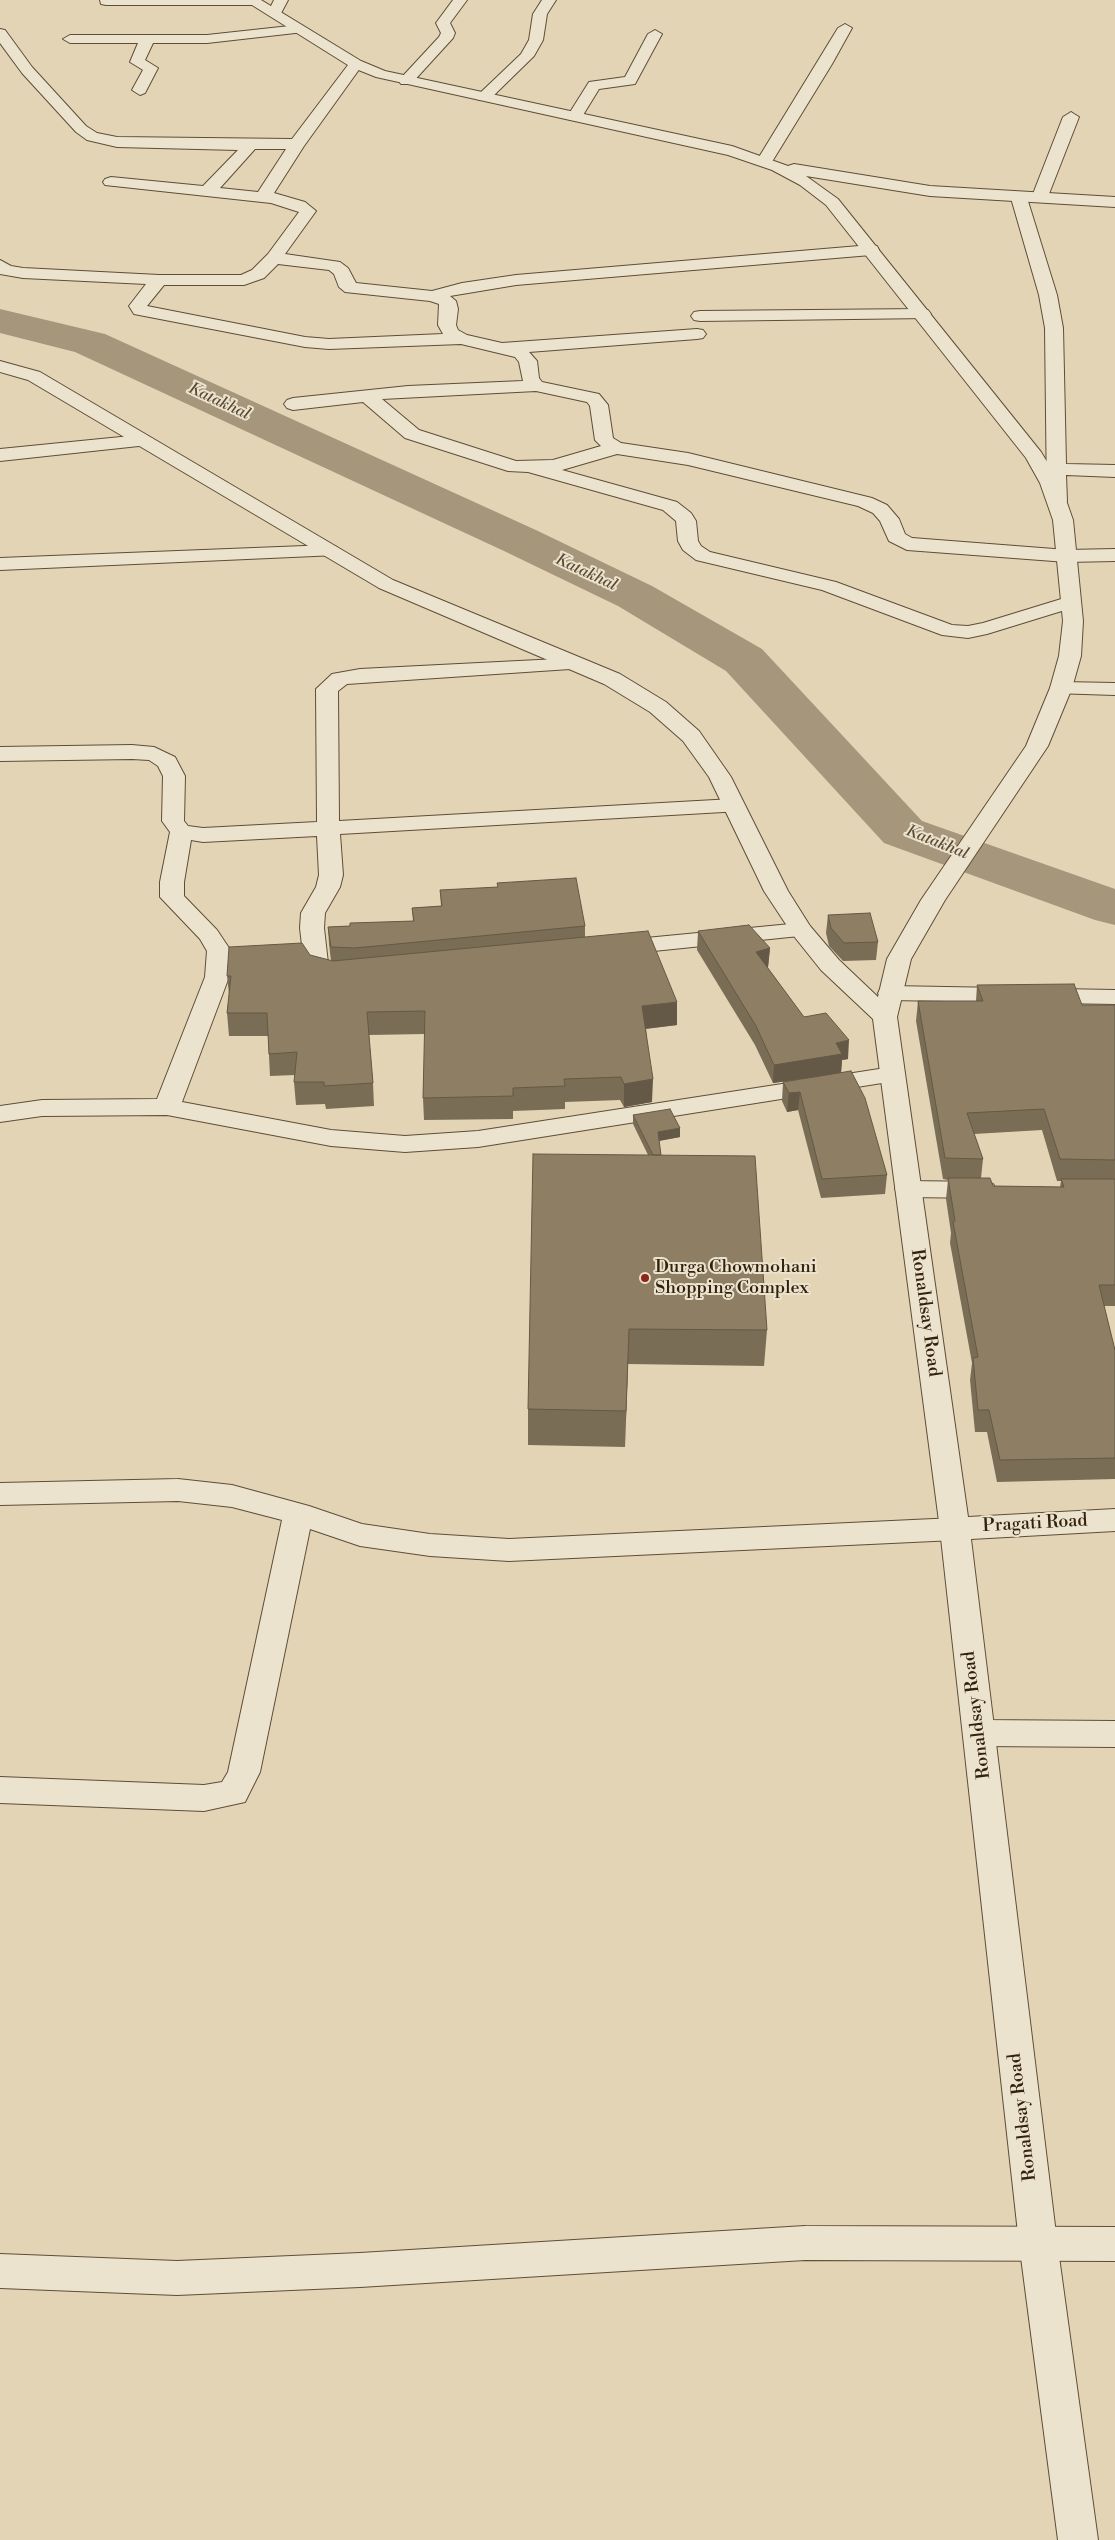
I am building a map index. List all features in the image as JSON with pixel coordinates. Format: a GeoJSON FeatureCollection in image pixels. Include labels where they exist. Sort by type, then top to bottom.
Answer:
{"type":"FeatureCollection","features":[{"type":"Feature","properties":{"kind":"street"},"geometry":{"type":"LineString","coordinates":[[106,1],[252,0],[278,7],[300,29],[356,64],[406,80],[732,151],[771,164],[806,182],[832,202],[1034,456],[1050,483],[1057,502]]}},
{"type":"Feature","properties":{"kind":"street"},"geometry":{"type":"LineString","coordinates":[[406,80],[446,38],[448,32],[443,23],[460,0]]}},
{"type":"Feature","properties":{"kind":"street"},"geometry":{"type":"LineString","coordinates":[[484,97],[527,56],[536,40],[540,14],[549,0]]}},
{"type":"Feature","properties":{"kind":"street"},"geometry":{"type":"LineString","coordinates":[[771,164],[845,28]]}},
{"type":"Feature","properties":{"kind":"street"},"geometry":{"type":"LineString","coordinates":[[70,39],[224,38],[300,29]]}},
{"type":"Feature","properties":{"kind":"street"},"geometry":{"type":"LineString","coordinates":[[0,32],[27,70],[49,96],[81,129],[92,137],[117,142],[251,145],[298,144]]}},
{"type":"Feature","properties":{"kind":"street"},"geometry":{"type":"LineString","coordinates":[[575,117],[594,86],[630,81],[655,34]]}},
{"type":"Feature","properties":{"kind":"street"},"geometry":{"type":"LineString","coordinates":[[140,90],[151,68],[138,62],[147,40]]}},
{"type":"Feature","properties":{"kind":"street"},"geometry":{"type":"LineString","coordinates":[[271,198],[266,194],[267,190],[356,64]]}},
{"type":"Feature","properties":{"kind":"street"},"geometry":{"type":"LineString","coordinates":[[1039,198],[1071,117]]}},
{"type":"Feature","properties":{"kind":"street"},"geometry":{"type":"LineString","coordinates":[[207,192],[251,145]]}},
{"type":"Feature","properties":{"kind":"street"},"geometry":{"type":"LineString","coordinates":[[771,164],[930,191],[1019,198],[1115,202]]}},
{"type":"Feature","properties":{"kind":"street"},"geometry":{"type":"LineString","coordinates":[[0,265],[6,270],[23,272],[159,280],[244,280],[258,274],[274,258],[308,211],[298,205],[271,198],[111,182]]}},
{"type":"Feature","properties":{"kind":"street"},"geometry":{"type":"LineString","coordinates":[[1019,198],[1048,295],[1054,328],[1057,502]]}},
{"type":"Feature","properties":{"kind":"street"},"geometry":{"type":"LineString","coordinates":[[432,296],[462,288],[516,280],[871,250]]}},
{"type":"Feature","properties":{"kind":"street"},"geometry":{"type":"LineString","coordinates":[[274,258],[317,262],[334,266],[342,272],[345,283],[351,288],[432,296],[447,301],[449,309],[447,325],[451,333],[461,339]]}},
{"type":"Feature","properties":{"kind":"street"},"geometry":{"type":"LineString","coordinates":[[159,280],[138,306],[140,310],[305,342],[343,344],[461,339],[521,353],[528,361],[530,378],[536,386]]}},
{"type":"Feature","properties":{"kind":"street"},"geometry":{"type":"LineString","coordinates":[[700,316],[922,314]]}},
{"type":"Feature","properties":{"kind":"street"},"geometry":{"type":"LineString","coordinates":[[505,348],[697,334]]}},
{"type":"Feature","properties":{"kind":"street"},"geometry":{"type":"LineString","coordinates":[[0,366],[34,376],[141,441],[386,584],[612,679],[658,707],[691,736],[720,777],[776,891],[801,930],[830,965],[888,1005],[1115,997]]}},
{"type":"Feature","properties":{"kind":"street"},"geometry":{"type":"LineString","coordinates":[[293,404],[445,389],[536,386],[593,398],[599,405],[604,440],[616,448],[688,459],[865,502],[880,509],[889,519],[896,537],[907,544],[1067,556],[1115,555]]}},
{"type":"Feature","properties":{"kind":"street"},"geometry":{"type":"LineString","coordinates":[[367,396],[412,434],[516,467],[534,468],[670,506],[681,513],[686,521],[688,542],[693,550],[703,556],[822,584],[949,631],[968,632],[987,628],[1071,602]]}},
{"type":"Feature","properties":{"kind":"street"},"geometry":{"type":"LineString","coordinates":[[0,455],[141,441]]}},
{"type":"Feature","properties":{"kind":"street"},"geometry":{"type":"LineString","coordinates":[[534,468],[578,460],[616,448]]}},
{"type":"Feature","properties":{"kind":"street"},"geometry":{"type":"LineString","coordinates":[[1056,469],[1115,471]]}},
{"type":"Feature","properties":{"kind":"street","name":"Ronaldsay Road"},"geometry":{"type":"LineString","coordinates":[[1057,502],[1063,520],[1073,621],[1070,656],[1061,688],[1036,746],[933,900],[899,958],[888,1005],[892,1075],[955,1529],[1038,2242],[1078,2540]]}},
{"type":"Feature","properties":{"kind":"street"},"geometry":{"type":"LineString","coordinates":[[0,564],[330,551]]}},
{"type":"Feature","properties":{"kind":"street"},"geometry":{"type":"LineString","coordinates":[[366,973],[334,975],[321,971],[316,963],[312,928],[313,913],[328,887],[331,875],[328,828],[327,689],[340,679],[360,675],[578,664]]}},
{"type":"Feature","properties":{"kind":"street"},"geometry":{"type":"LineString","coordinates":[[1061,688],[1115,689]]}},
{"type":"Feature","properties":{"kind":"street"},"geometry":{"type":"LineString","coordinates":[[0,754],[132,752],[154,754],[168,762],[174,776],[173,821],[181,832],[203,835],[733,806]]}},
{"type":"Feature","properties":{"kind":"street"},"geometry":{"type":"LineString","coordinates":[[167,1107],[217,977],[219,951],[209,935],[172,897],[172,882],[181,832]]}},
{"type":"Feature","properties":{"kind":"street"},"geometry":{"type":"LineString","coordinates":[[593,951],[801,930]]}},
{"type":"Feature","properties":{"kind":"street"},"geometry":{"type":"LineString","coordinates":[[0,1114],[42,1108],[100,1106],[167,1107],[331,1138],[405,1144],[478,1139],[892,1075]]}},
{"type":"Feature","properties":{"kind":"street"},"geometry":{"type":"LineString","coordinates":[[908,1189],[1006,1190]]}},
{"type":"Feature","properties":{"kind":"street","name":"Pragati Road"},"geometry":{"type":"LineString","coordinates":[[0,1494],[178,1490],[232,1496],[298,1514],[360,1535],[430,1545],[509,1550],[1115,1520]]}},
{"type":"Feature","properties":{"kind":"street"},"geometry":{"type":"LineString","coordinates":[[0,1790],[204,1798],[233,1793],[244,1772],[298,1514]]}},
{"type":"Feature","properties":{"kind":"street"},"geometry":{"type":"LineString","coordinates":[[979,1733],[1115,1734]]}},
{"type":"Feature","properties":{"kind":"street"},"geometry":{"type":"LineString","coordinates":[[0,2271],[177,2278],[360,2270],[805,2243],[1038,2242],[1115,2244]]}},
{"type":"Feature","properties":{"kind":"building"},"geometry":{"type":"Polygon","coordinates":[[[576,878],[585,926],[355,948],[331,947],[328,927],[350,926],[350,923],[414,921],[412,908],[442,906],[440,890],[498,887],[497,883],[576,878]]]}},
{"type":"Feature","properties":{"kind":"building"},"geometry":{"type":"Polygon","coordinates":[[[870,913],[878,942],[844,943],[831,928],[828,915],[870,913]]]}},
{"type":"Feature","properties":{"kind":"building"},"geometry":{"type":"Polygon","coordinates":[[[749,925],[770,948],[756,952],[804,1017],[826,1013],[849,1040],[836,1043],[842,1054],[774,1065],[756,1026],[698,931],[749,925]]]}},
{"type":"Feature","properties":{"kind":"building"},"geometry":{"type":"Polygon","coordinates":[[[648,931],[677,1002],[642,1006],[653,1079],[624,1084],[621,1077],[564,1079],[565,1086],[513,1088],[513,1096],[423,1098],[425,1011],[367,1012],[373,1083],[324,1086],[324,1082],[294,1082],[297,1052],[269,1054],[267,1013],[227,1013],[231,976],[227,976],[229,947],[302,943],[310,955],[333,961],[648,931]]]}},
{"type":"Feature","properties":{"kind":"building"},"geometry":{"type":"Polygon","coordinates":[[[1074,984],[1082,1005],[1115,1005],[1115,1160],[1060,1159],[1044,1109],[967,1113],[983,1159],[945,1158],[918,1001],[983,1001],[977,985],[1074,984]]]}},
{"type":"Feature","properties":{"kind":"building"},"geometry":{"type":"Polygon","coordinates":[[[851,1071],[865,1098],[887,1175],[822,1179],[800,1092],[789,1093],[783,1082],[851,1071]]]}},
{"type":"Feature","properties":{"kind":"building"},"geometry":{"type":"Polygon","coordinates":[[[670,1109],[680,1128],[658,1132],[661,1155],[653,1155],[633,1115],[670,1109]]]}},
{"type":"Feature","properties":{"kind":"building","name":"Durga Chowmohani Shopping Complex"},"geometry":{"type":"Polygon","coordinates":[[[533,1154],[755,1156],[767,1330],[629,1329],[626,1411],[528,1409],[533,1154]]]}},
{"type":"Feature","properties":{"kind":"building"},"geometry":{"type":"Polygon","coordinates":[[[948,1178],[990,1178],[993,1186],[1064,1187],[1061,1179],[1115,1179],[1115,1285],[1099,1285],[1115,1350],[1115,1458],[1000,1460],[989,1410],[978,1410],[973,1358],[978,1357],[953,1222],[955,1221],[948,1178]]]}},
{"type":"Feature","properties":{"kind":"waterway","name":"Katakhal"},"geometry":{"type":"LineString","coordinates":[[0,321],[90,343],[521,541],[635,596],[744,660],[903,832],[1115,908]]}},
{"type":"Feature","properties":{"kind":"place","name":"Durga Chowmohani Shopping Complex"},"geometry":{"type":"Point","coordinates":[645,1278]}}]}
